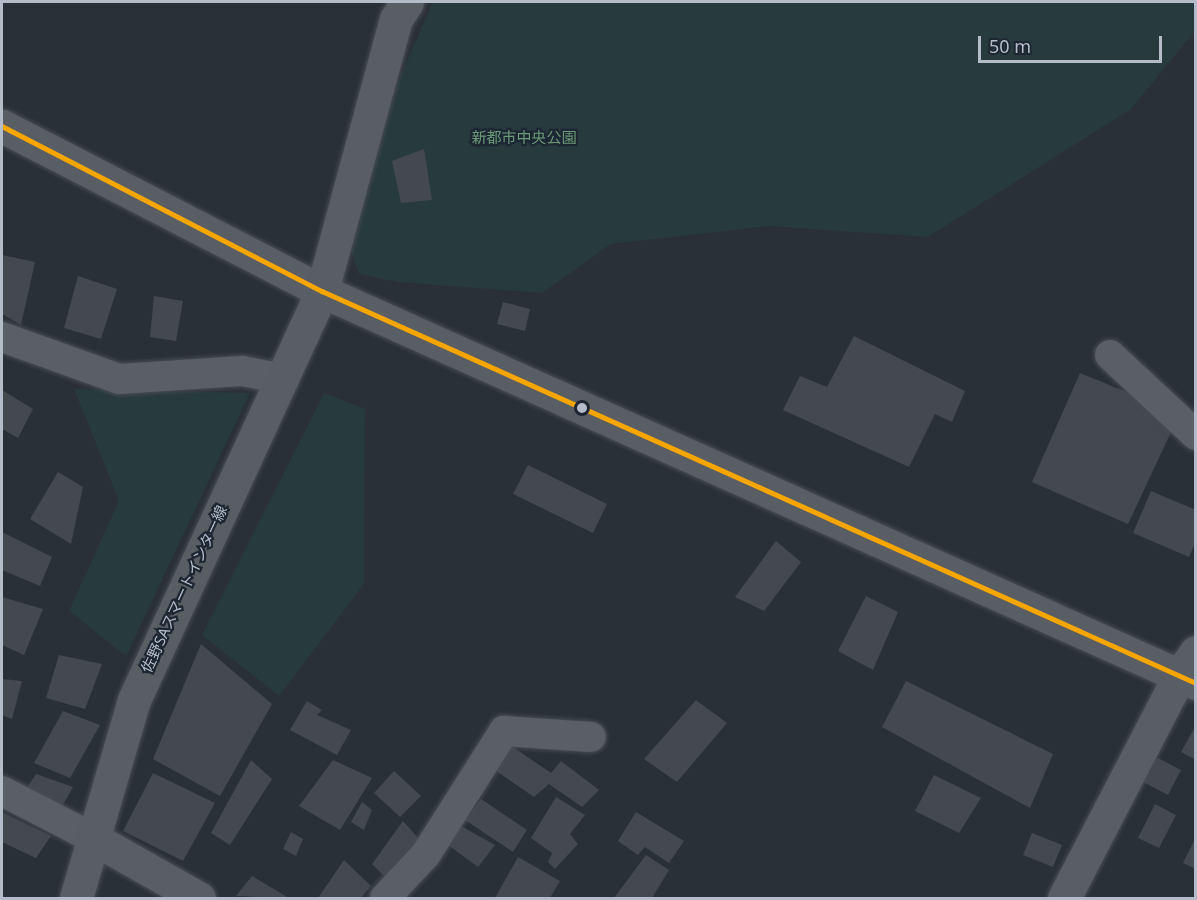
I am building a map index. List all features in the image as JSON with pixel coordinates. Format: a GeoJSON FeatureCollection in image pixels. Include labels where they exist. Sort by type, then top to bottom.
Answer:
{"type":"FeatureCollection","features":[{"type":"Feature","properties":{"kind":"main road","name":"佐野SAスマートインター線"},"geometry":{"type":"LineString","coordinates":[[76,898],[91,837],[149,662],[284,379],[322,291],[396,19],[407,2]]}},
{"type":"Feature","properties":{"kind":"main road"},"geometry":{"type":"LineString","coordinates":[[2,126],[322,291],[1190,670],[1064,898]]}},
{"type":"Feature","properties":{"kind":"main road"},"geometry":{"type":"LineString","coordinates":[[91,837],[199,898]]}},
{"type":"Feature","properties":{"kind":"street"},"geometry":{"type":"LineString","coordinates":[[2,337],[119,379],[242,371],[284,379]]}},
{"type":"Feature","properties":{"kind":"street"},"geometry":{"type":"LineString","coordinates":[[1110,355],[1196,435]]}},
{"type":"Feature","properties":{"kind":"street"},"geometry":{"type":"LineString","coordinates":[[385,898],[426,854],[504,731],[591,737]]}},
{"type":"Feature","properties":{"kind":"street"},"geometry":{"type":"LineString","coordinates":[[2,791],[91,837]]}},
{"type":"Feature","properties":{"kind":"green space","name":"新都市中央公園"},"geometry":{"type":"Polygon","coordinates":[[[433,2],[1195,2],[1195,31],[1131,109],[928,237],[769,226],[611,244],[542,293],[398,282],[359,274],[347,239],[397,84],[433,2]]]}},
{"type":"Feature","properties":{"kind":"green space"},"geometry":{"type":"Polygon","coordinates":[[[74,389],[250,393],[126,656],[69,611],[119,501],[74,389]]]}},
{"type":"Feature","properties":{"kind":"green space"},"geometry":{"type":"Polygon","coordinates":[[[324,393],[365,409],[364,584],[279,696],[202,635],[324,393]]]}},
{"type":"Feature","properties":{"kind":"building"},"geometry":{"type":"Polygon","coordinates":[[[424,149],[432,200],[401,203],[392,161],[424,149]]]}},
{"type":"Feature","properties":{"kind":"building"},"geometry":{"type":"Polygon","coordinates":[[[2,255],[35,262],[21,325],[2,314],[2,255]]]}},
{"type":"Feature","properties":{"kind":"building"},"geometry":{"type":"Polygon","coordinates":[[[78,276],[117,289],[101,339],[64,328],[78,276]]]}},
{"type":"Feature","properties":{"kind":"building"},"geometry":{"type":"Polygon","coordinates":[[[154,296],[183,301],[176,341],[150,337],[154,296]]]}},
{"type":"Feature","properties":{"kind":"building"},"geometry":{"type":"Polygon","coordinates":[[[503,302],[530,309],[525,331],[497,324],[503,302]]]}},
{"type":"Feature","properties":{"kind":"building"},"geometry":{"type":"Polygon","coordinates":[[[854,336],[965,391],[952,422],[935,414],[909,467],[783,410],[800,376],[827,387],[854,336]]]}},
{"type":"Feature","properties":{"kind":"building"},"geometry":{"type":"Polygon","coordinates":[[[1080,373],[1139,397],[1172,430],[1128,524],[1032,482],[1080,373]]]}},
{"type":"Feature","properties":{"kind":"building"},"geometry":{"type":"Polygon","coordinates":[[[2,390],[33,409],[18,438],[2,429],[2,390]]]}},
{"type":"Feature","properties":{"kind":"building"},"geometry":{"type":"Polygon","coordinates":[[[528,465],[607,504],[593,533],[513,494],[528,465]]]}},
{"type":"Feature","properties":{"kind":"building"},"geometry":{"type":"Polygon","coordinates":[[[58,472],[83,487],[71,544],[30,519],[58,472]]]}},
{"type":"Feature","properties":{"kind":"building"},"geometry":{"type":"Polygon","coordinates":[[[1151,491],[1196,510],[1196,541],[1189,557],[1133,533],[1151,491]]]}},
{"type":"Feature","properties":{"kind":"building"},"geometry":{"type":"Polygon","coordinates":[[[2,532],[52,557],[40,586],[2,570],[2,532]]]}},
{"type":"Feature","properties":{"kind":"building"},"geometry":{"type":"Polygon","coordinates":[[[776,541],[801,562],[764,611],[735,597],[776,541]]]}},
{"type":"Feature","properties":{"kind":"building"},"geometry":{"type":"Polygon","coordinates":[[[866,596],[898,612],[873,670],[838,651],[866,596]]]}},
{"type":"Feature","properties":{"kind":"building"},"geometry":{"type":"Polygon","coordinates":[[[2,597],[43,609],[24,655],[2,645],[2,597]]]}},
{"type":"Feature","properties":{"kind":"building"},"geometry":{"type":"Polygon","coordinates":[[[201,644],[272,704],[220,796],[153,759],[201,644]]]}},
{"type":"Feature","properties":{"kind":"building"},"geometry":{"type":"Polygon","coordinates":[[[59,655],[102,664],[85,709],[46,698],[59,655]]]}},
{"type":"Feature","properties":{"kind":"building"},"geometry":{"type":"Polygon","coordinates":[[[2,679],[22,681],[12,719],[2,715],[2,679]]]}},
{"type":"Feature","properties":{"kind":"building"},"geometry":{"type":"Polygon","coordinates":[[[906,681],[1053,754],[1030,808],[882,727],[906,681]]]}},
{"type":"Feature","properties":{"kind":"building"},"geometry":{"type":"Polygon","coordinates":[[[696,700],[727,723],[677,782],[644,759],[696,700]]]}},
{"type":"Feature","properties":{"kind":"building"},"geometry":{"type":"Polygon","coordinates":[[[307,701],[322,710],[317,715],[351,730],[337,755],[290,730],[307,701]]]}},
{"type":"Feature","properties":{"kind":"building"},"geometry":{"type":"Polygon","coordinates":[[[63,711],[100,725],[70,778],[34,763],[63,711]]]}},
{"type":"Feature","properties":{"kind":"building"},"geometry":{"type":"Polygon","coordinates":[[[1196,725],[1196,760],[1181,752],[1196,725]]]}},
{"type":"Feature","properties":{"kind":"building"},"geometry":{"type":"Polygon","coordinates":[[[510,745],[551,773],[561,761],[599,790],[582,807],[549,784],[534,797],[493,769],[510,745]]]}},
{"type":"Feature","properties":{"kind":"building"},"geometry":{"type":"Polygon","coordinates":[[[1156,757],[1181,770],[1168,795],[1143,782],[1156,757]]]}},
{"type":"Feature","properties":{"kind":"building"},"geometry":{"type":"Polygon","coordinates":[[[251,760],[272,779],[230,845],[211,833],[251,760]]]}},
{"type":"Feature","properties":{"kind":"building"},"geometry":{"type":"Polygon","coordinates":[[[333,760],[372,778],[340,830],[299,806],[333,760]]]}},
{"type":"Feature","properties":{"kind":"building"},"geometry":{"type":"Polygon","coordinates":[[[394,771],[421,796],[400,817],[374,793],[394,771]]]}},
{"type":"Feature","properties":{"kind":"building"},"geometry":{"type":"Polygon","coordinates":[[[153,773],[215,803],[183,861],[123,831],[153,773]]]}},
{"type":"Feature","properties":{"kind":"building"},"geometry":{"type":"Polygon","coordinates":[[[36,774],[73,787],[60,810],[26,789],[36,774]]]}},
{"type":"Feature","properties":{"kind":"building"},"geometry":{"type":"Polygon","coordinates":[[[934,775],[981,798],[959,833],[915,811],[934,775]]]}},
{"type":"Feature","properties":{"kind":"building"},"geometry":{"type":"Polygon","coordinates":[[[556,797],[585,815],[570,834],[578,844],[555,869],[548,862],[552,853],[531,838],[556,797]]]}},
{"type":"Feature","properties":{"kind":"building"},"geometry":{"type":"Polygon","coordinates":[[[481,799],[527,830],[513,852],[465,820],[481,799]]]}},
{"type":"Feature","properties":{"kind":"building"},"geometry":{"type":"Polygon","coordinates":[[[362,802],[372,810],[364,830],[351,822],[362,802]]]}},
{"type":"Feature","properties":{"kind":"building"},"geometry":{"type":"Polygon","coordinates":[[[1155,804],[1176,815],[1159,848],[1138,838],[1155,804]]]}},
{"type":"Feature","properties":{"kind":"building"},"geometry":{"type":"Polygon","coordinates":[[[2,812],[51,836],[36,858],[2,842],[2,812]]]}},
{"type":"Feature","properties":{"kind":"building"},"geometry":{"type":"Polygon","coordinates":[[[636,812],[684,841],[669,863],[645,847],[638,855],[618,841],[636,812]]]}},
{"type":"Feature","properties":{"kind":"building"},"geometry":{"type":"Polygon","coordinates":[[[403,821],[419,839],[385,877],[372,864],[403,821]]]}},
{"type":"Feature","properties":{"kind":"building"},"geometry":{"type":"Polygon","coordinates":[[[461,826],[495,845],[478,867],[444,842],[461,826]]]}},
{"type":"Feature","properties":{"kind":"building"},"geometry":{"type":"Polygon","coordinates":[[[291,832],[303,839],[296,856],[283,849],[291,832]]]}},
{"type":"Feature","properties":{"kind":"building"},"geometry":{"type":"Polygon","coordinates":[[[1032,833],[1062,845],[1053,867],[1023,855],[1032,833]]]}},
{"type":"Feature","properties":{"kind":"building"},"geometry":{"type":"Polygon","coordinates":[[[1196,837],[1196,869],[1183,863],[1196,837]]]}},
{"type":"Feature","properties":{"kind":"building"},"geometry":{"type":"Polygon","coordinates":[[[646,855],[669,870],[652,898],[614,898],[646,855]]]}},
{"type":"Feature","properties":{"kind":"building"},"geometry":{"type":"Polygon","coordinates":[[[518,857],[560,881],[550,898],[495,898],[518,857]]]}},
{"type":"Feature","properties":{"kind":"building"},"geometry":{"type":"Polygon","coordinates":[[[344,860],[371,886],[361,898],[318,898],[344,860]]]}},
{"type":"Feature","properties":{"kind":"building"},"geometry":{"type":"Polygon","coordinates":[[[252,876],[289,898],[236,896],[252,876]]]}},
{"type":"Feature","properties":{"kind":"transit line"},"geometry":{"type":"LineString","coordinates":[[2,126],[322,291],[1196,683]]}}]}
